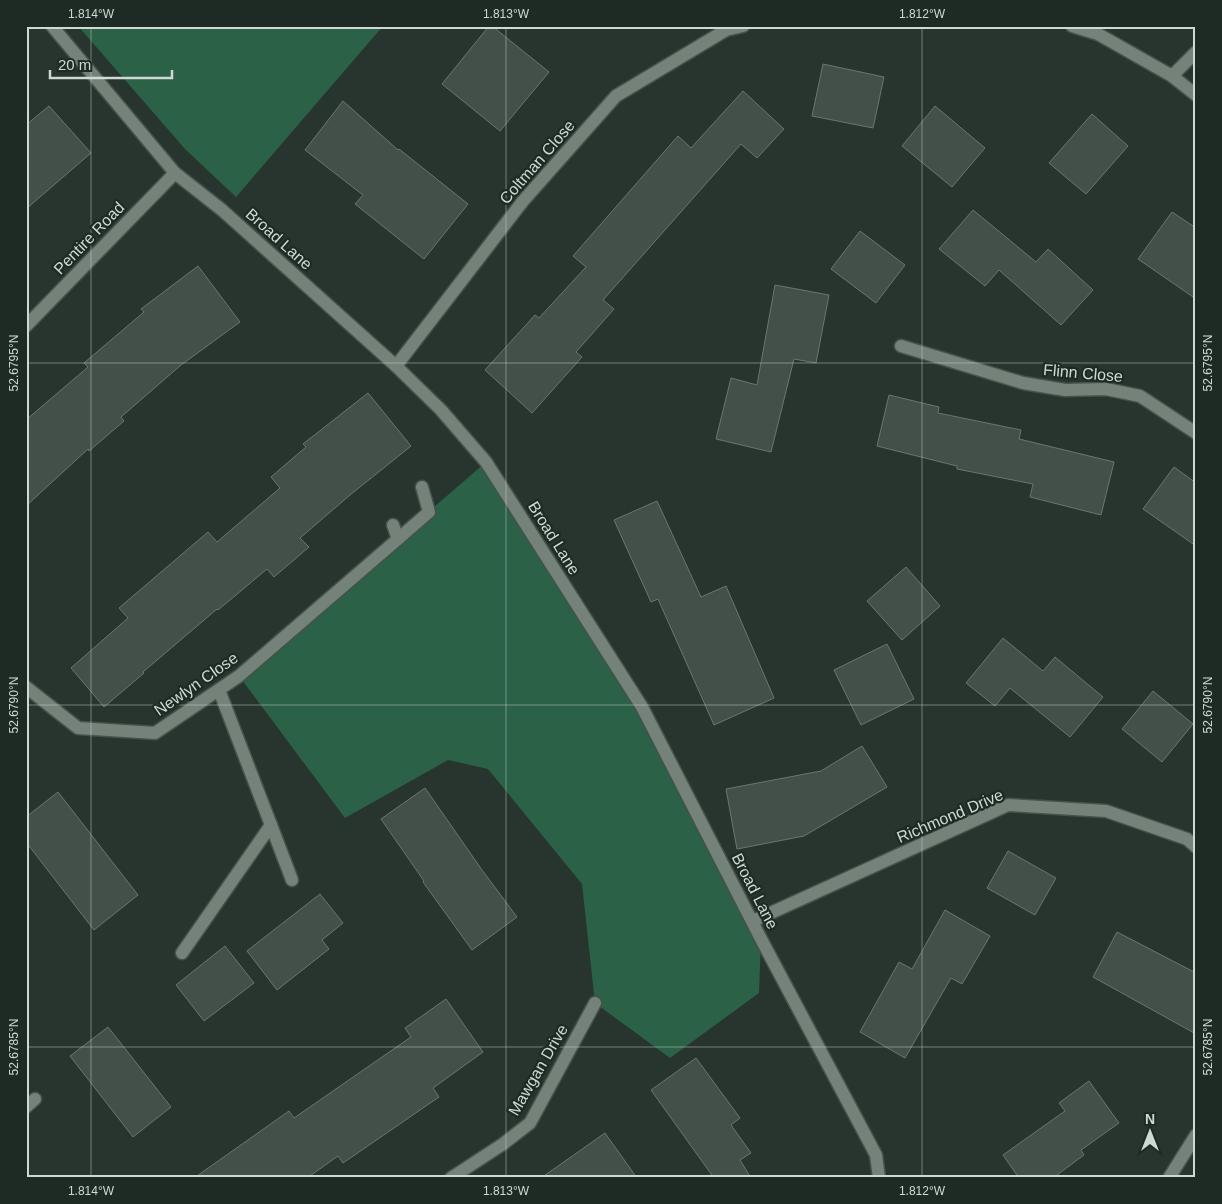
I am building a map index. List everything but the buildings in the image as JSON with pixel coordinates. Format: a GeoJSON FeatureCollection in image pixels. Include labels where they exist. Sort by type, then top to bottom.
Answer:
{"type":"FeatureCollection","features":[{"type":"Feature","properties":{"kind":"street","name":"Broad Lane"},"geometry":{"type":"LineString","coordinates":[[52,26],[176,173],[222,210],[396,366],[441,410],[486,462],[642,707],[876,1155],[879,1178]]}},
{"type":"Feature","properties":{"kind":"street","name":"Coltman Close"},"geometry":{"type":"LineString","coordinates":[[396,366],[523,201],[616,96],[726,30],[743,26]]}},
{"type":"Feature","properties":{"kind":"street"},"geometry":{"type":"LineString","coordinates":[[1072,26],[1098,34],[1172,76],[1196,95]]}},
{"type":"Feature","properties":{"kind":"street"},"geometry":{"type":"LineString","coordinates":[[1172,76],[1196,52]]}},
{"type":"Feature","properties":{"kind":"street","name":"Pentire Road"},"geometry":{"type":"LineString","coordinates":[[26,326],[176,173]]}},
{"type":"Feature","properties":{"kind":"street","name":"Flinn Close"},"geometry":{"type":"LineString","coordinates":[[901,346],[1023,383],[1065,390],[1106,389],[1140,396],[1196,433]]}},
{"type":"Feature","properties":{"kind":"street","name":"Newlyn Close"},"geometry":{"type":"LineString","coordinates":[[26,688],[78,728],[155,733],[239,676],[429,512],[422,487]]}},
{"type":"Feature","properties":{"kind":"street"},"geometry":{"type":"LineString","coordinates":[[393,525],[398,539]]}},
{"type":"Feature","properties":{"kind":"street"},"geometry":{"type":"LineString","coordinates":[[219,690],[292,880]]}},
{"type":"Feature","properties":{"kind":"street","name":"Richmond Drive"},"geometry":{"type":"LineString","coordinates":[[753,921],[1008,805],[1106,811],[1187,839],[1196,847]]}},
{"type":"Feature","properties":{"kind":"street"},"geometry":{"type":"LineString","coordinates":[[182,953],[271,825]]}},
{"type":"Feature","properties":{"kind":"street","name":"Mawgan Drive"},"geometry":{"type":"LineString","coordinates":[[451,1178],[503,1144],[530,1123],[595,1003]]}},
{"type":"Feature","properties":{"kind":"street"},"geometry":{"type":"LineString","coordinates":[[1169,1178],[1196,1135]]}},
{"type":"Feature","properties":{"kind":"green space"},"geometry":{"type":"Polygon","coordinates":[[[78,26],[383,26],[236,197],[185,149],[78,26]]]}},
{"type":"Feature","properties":{"kind":"green space"},"geometry":{"type":"Polygon","coordinates":[[[486,462],[642,707],[761,939],[759,993],[670,1058],[595,1003],[582,884],[488,769],[448,760],[345,818],[239,676],[486,462]]]}}]}
